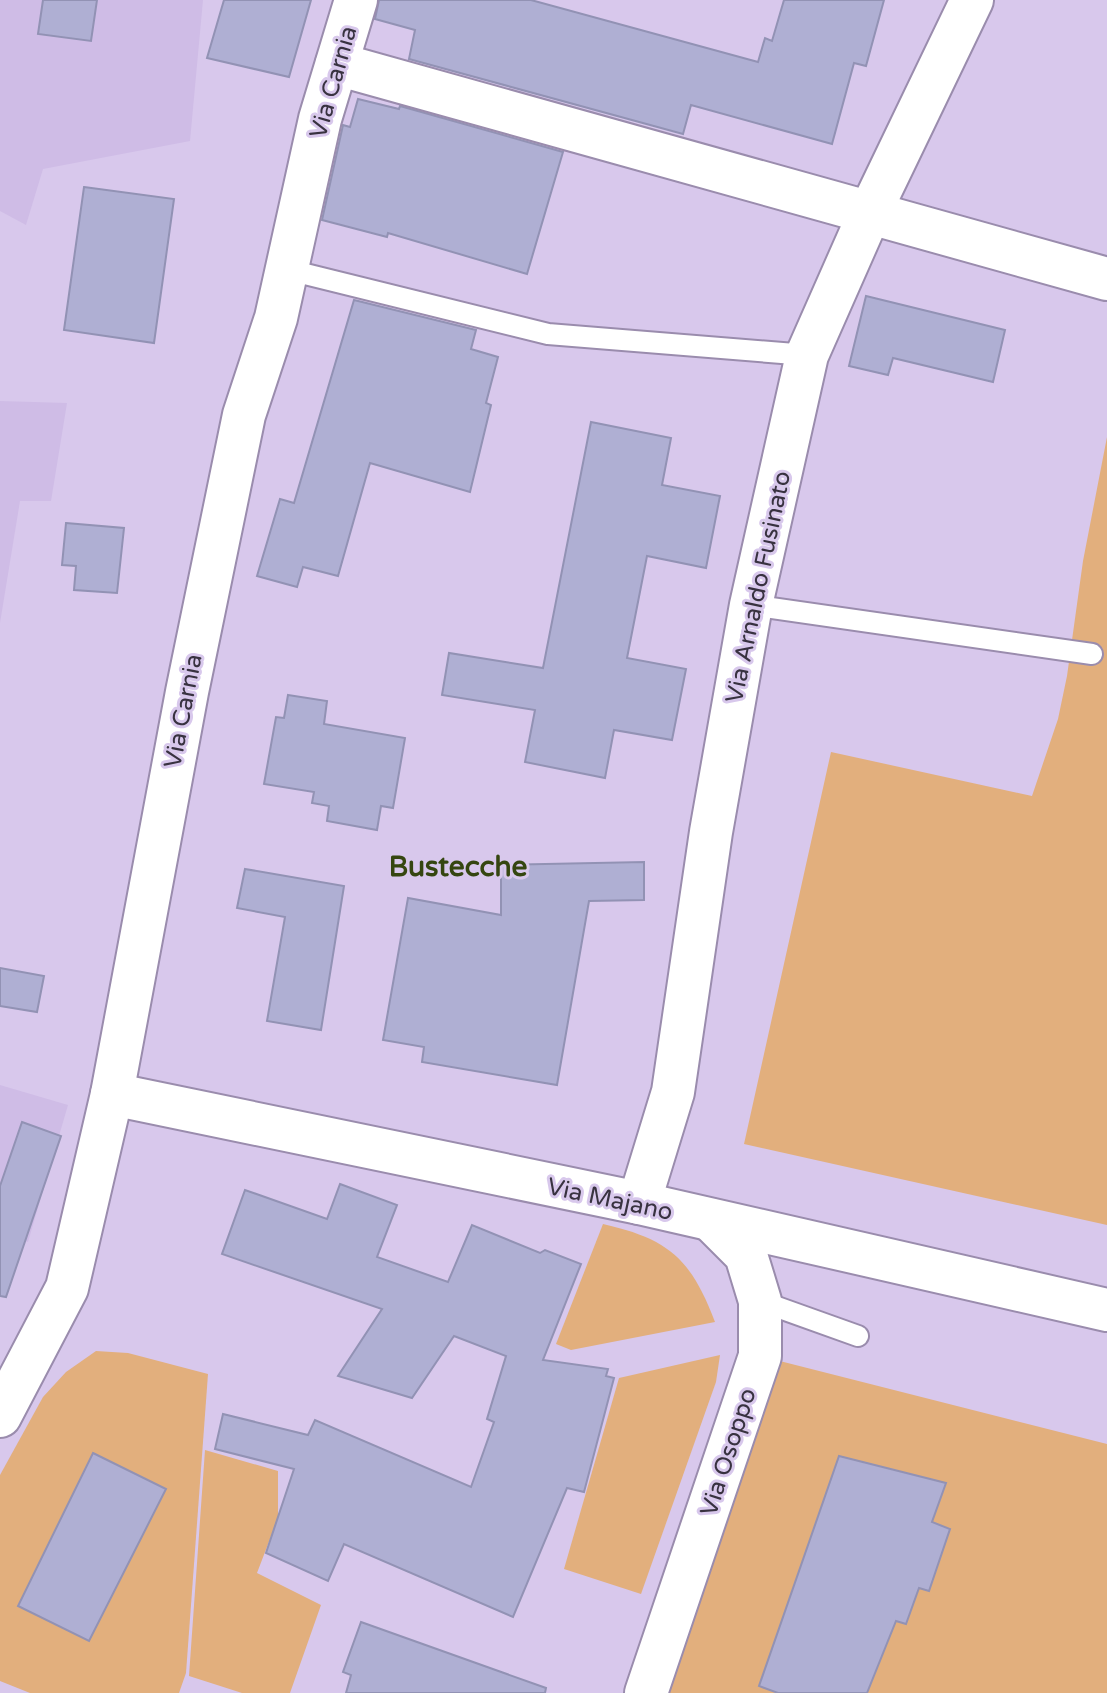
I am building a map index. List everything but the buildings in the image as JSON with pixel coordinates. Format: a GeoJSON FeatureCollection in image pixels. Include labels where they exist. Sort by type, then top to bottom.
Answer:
{"type":"FeatureCollection","features":[{"type":"Feature","properties":{"kind":"street","name":"Via Carnia"},"geometry":{"type":"LineString","coordinates":[[0,1416],[67,1288],[112,1094],[184,707],[244,415],[289,270],[320,119],[356,0]]}},
{"type":"Feature","properties":{"kind":"street","name":"Via Arnaldo Fusinato"},"geometry":{"type":"LineString","coordinates":[[639,1203],[673,1092],[711,832],[751,605],[807,355],[871,210],[972,0]]}},
{"type":"Feature","properties":{"kind":"street"},"geometry":{"type":"LineString","coordinates":[[337,64],[871,210],[999,250],[1107,279]]}},
{"type":"Feature","properties":{"kind":"street","name":"Via Majano"},"geometry":{"type":"LineString","coordinates":[[112,1094],[639,1203],[1107,1310]]}},
{"type":"Feature","properties":{"kind":"street","name":"Via Osoppo"},"geometry":{"type":"LineString","coordinates":[[646,1693],[760,1356],[760,1301],[746,1255],[711,1220]]}},
{"type":"Feature","properties":{"kind":"lane"},"geometry":{"type":"LineString","coordinates":[[289,270],[548,334],[807,355]]}},
{"type":"Feature","properties":{"kind":"lane"},"geometry":{"type":"LineString","coordinates":[[751,605],[1092,654]]}},
{"type":"Feature","properties":{"kind":"lane"},"geometry":{"type":"LineString","coordinates":[[760,1301],[858,1336]]}},
{"type":"Feature","properties":{"kind":"shaded area"},"geometry":{"type":"Polygon","coordinates":[[[0,0],[203,0],[190,141],[43,169],[26,225],[0,211],[0,0]]]}},
{"type":"Feature","properties":{"kind":"shaded area"},"geometry":{"type":"Polygon","coordinates":[[[0,401],[67,403],[51,501],[20,501],[0,623],[0,401]]]}},
{"type":"Feature","properties":{"kind":"shaded area"},"geometry":{"type":"Polygon","coordinates":[[[1107,437],[1107,1225],[744,1144],[831,752],[1032,796],[1058,719],[1067,676],[1083,561],[1107,437]]]}},
{"type":"Feature","properties":{"kind":"shaded area"},"geometry":{"type":"Polygon","coordinates":[[[0,1085],[68,1105],[28,1242],[0,1232],[0,1085]]]}},
{"type":"Feature","properties":{"kind":"shaded area"},"geometry":{"type":"Polygon","coordinates":[[[603,1224],[645,1237],[675,1255],[697,1282],[715,1322],[571,1350],[556,1344],[603,1224]]]}},
{"type":"Feature","properties":{"kind":"shaded area"},"geometry":{"type":"Polygon","coordinates":[[[96,1351],[128,1353],[208,1374],[186,1673],[179,1693],[30,1693],[0,1681],[0,1475],[43,1397],[66,1372],[96,1351]]]}},
{"type":"Feature","properties":{"kind":"shaded area"},"geometry":{"type":"Polygon","coordinates":[[[720,1355],[716,1382],[641,1594],[564,1569],[619,1378],[720,1355]]]}},
{"type":"Feature","properties":{"kind":"shaded area"},"geometry":{"type":"Polygon","coordinates":[[[760,1356],[1107,1444],[1107,1693],[646,1693],[760,1356]]]}},
{"type":"Feature","properties":{"kind":"shaded area"},"geometry":{"type":"Polygon","coordinates":[[[205,1450],[278,1471],[278,1518],[257,1573],[321,1605],[290,1693],[242,1693],[189,1676],[205,1450]]]}},
{"type":"Feature","properties":{"kind":"district","name":"Bustecche"},"geometry":{"type":"Point","coordinates":[458,866]}}]}
